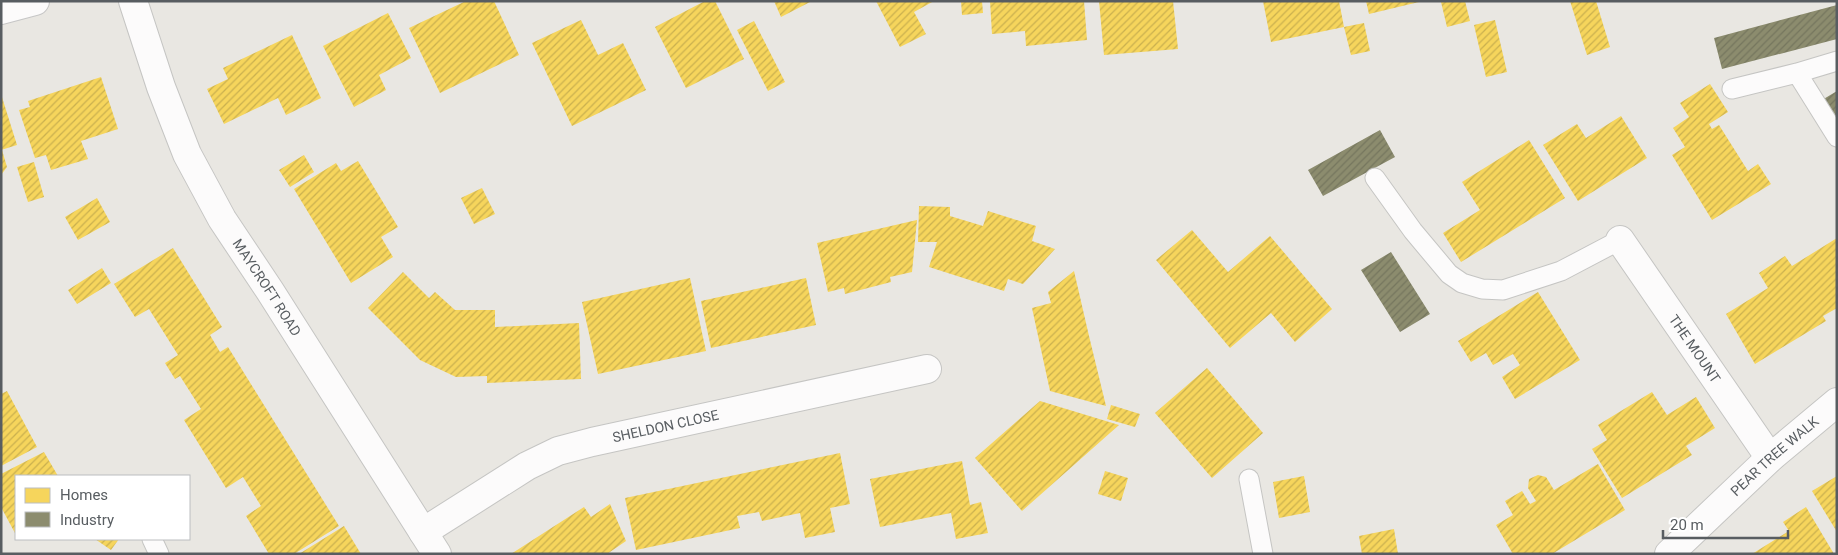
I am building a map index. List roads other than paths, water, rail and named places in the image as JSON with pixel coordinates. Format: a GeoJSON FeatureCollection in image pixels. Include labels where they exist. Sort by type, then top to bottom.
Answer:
{"type":"FeatureCollection","features":[{"type":"Feature","properties":{"kind":"street"},"geometry":{"type":"LineString","coordinates":[[1,10],[35,1]]}},
{"type":"Feature","properties":{"kind":"street","name":"MAYCROFT ROAD"},"geometry":{"type":"LineString","coordinates":[[133,1],[161,87],[186,154],[222,219],[270,291],[422,532],[438,554]]}},
{"type":"Feature","properties":{"kind":"street","name":"THE MOUNT"},"geometry":{"type":"LineString","coordinates":[[1620,240],[1770,458]]}},
{"type":"Feature","properties":{"kind":"street","name":"SHELDON CLOSE"},"geometry":{"type":"LineString","coordinates":[[422,532],[492,487],[558,451],[927,369]]}},
{"type":"Feature","properties":{"kind":"street","name":"PEAR TREE WALK"},"geometry":{"type":"LineString","coordinates":[[1669,554],[1770,458],[1837,402]]}},
{"type":"Feature","properties":{"kind":"lane"},"geometry":{"type":"LineString","coordinates":[[1732,89],[1837,61]]}},
{"type":"Feature","properties":{"kind":"lane"},"geometry":{"type":"LineString","coordinates":[[1797,73],[1837,137]]}},
{"type":"Feature","properties":{"kind":"lane"},"geometry":{"type":"LineString","coordinates":[[1375,178],[1413,231],[1449,274],[1462,283],[1482,289],[1503,290],[1561,271],[1620,240]]}},
{"type":"Feature","properties":{"kind":"lane"},"geometry":{"type":"LineString","coordinates":[[1249,480],[1263,554]]}},
{"type":"Feature","properties":{"kind":"lane"},"geometry":{"type":"LineString","coordinates":[[152,540],[159,554]]}}]}
